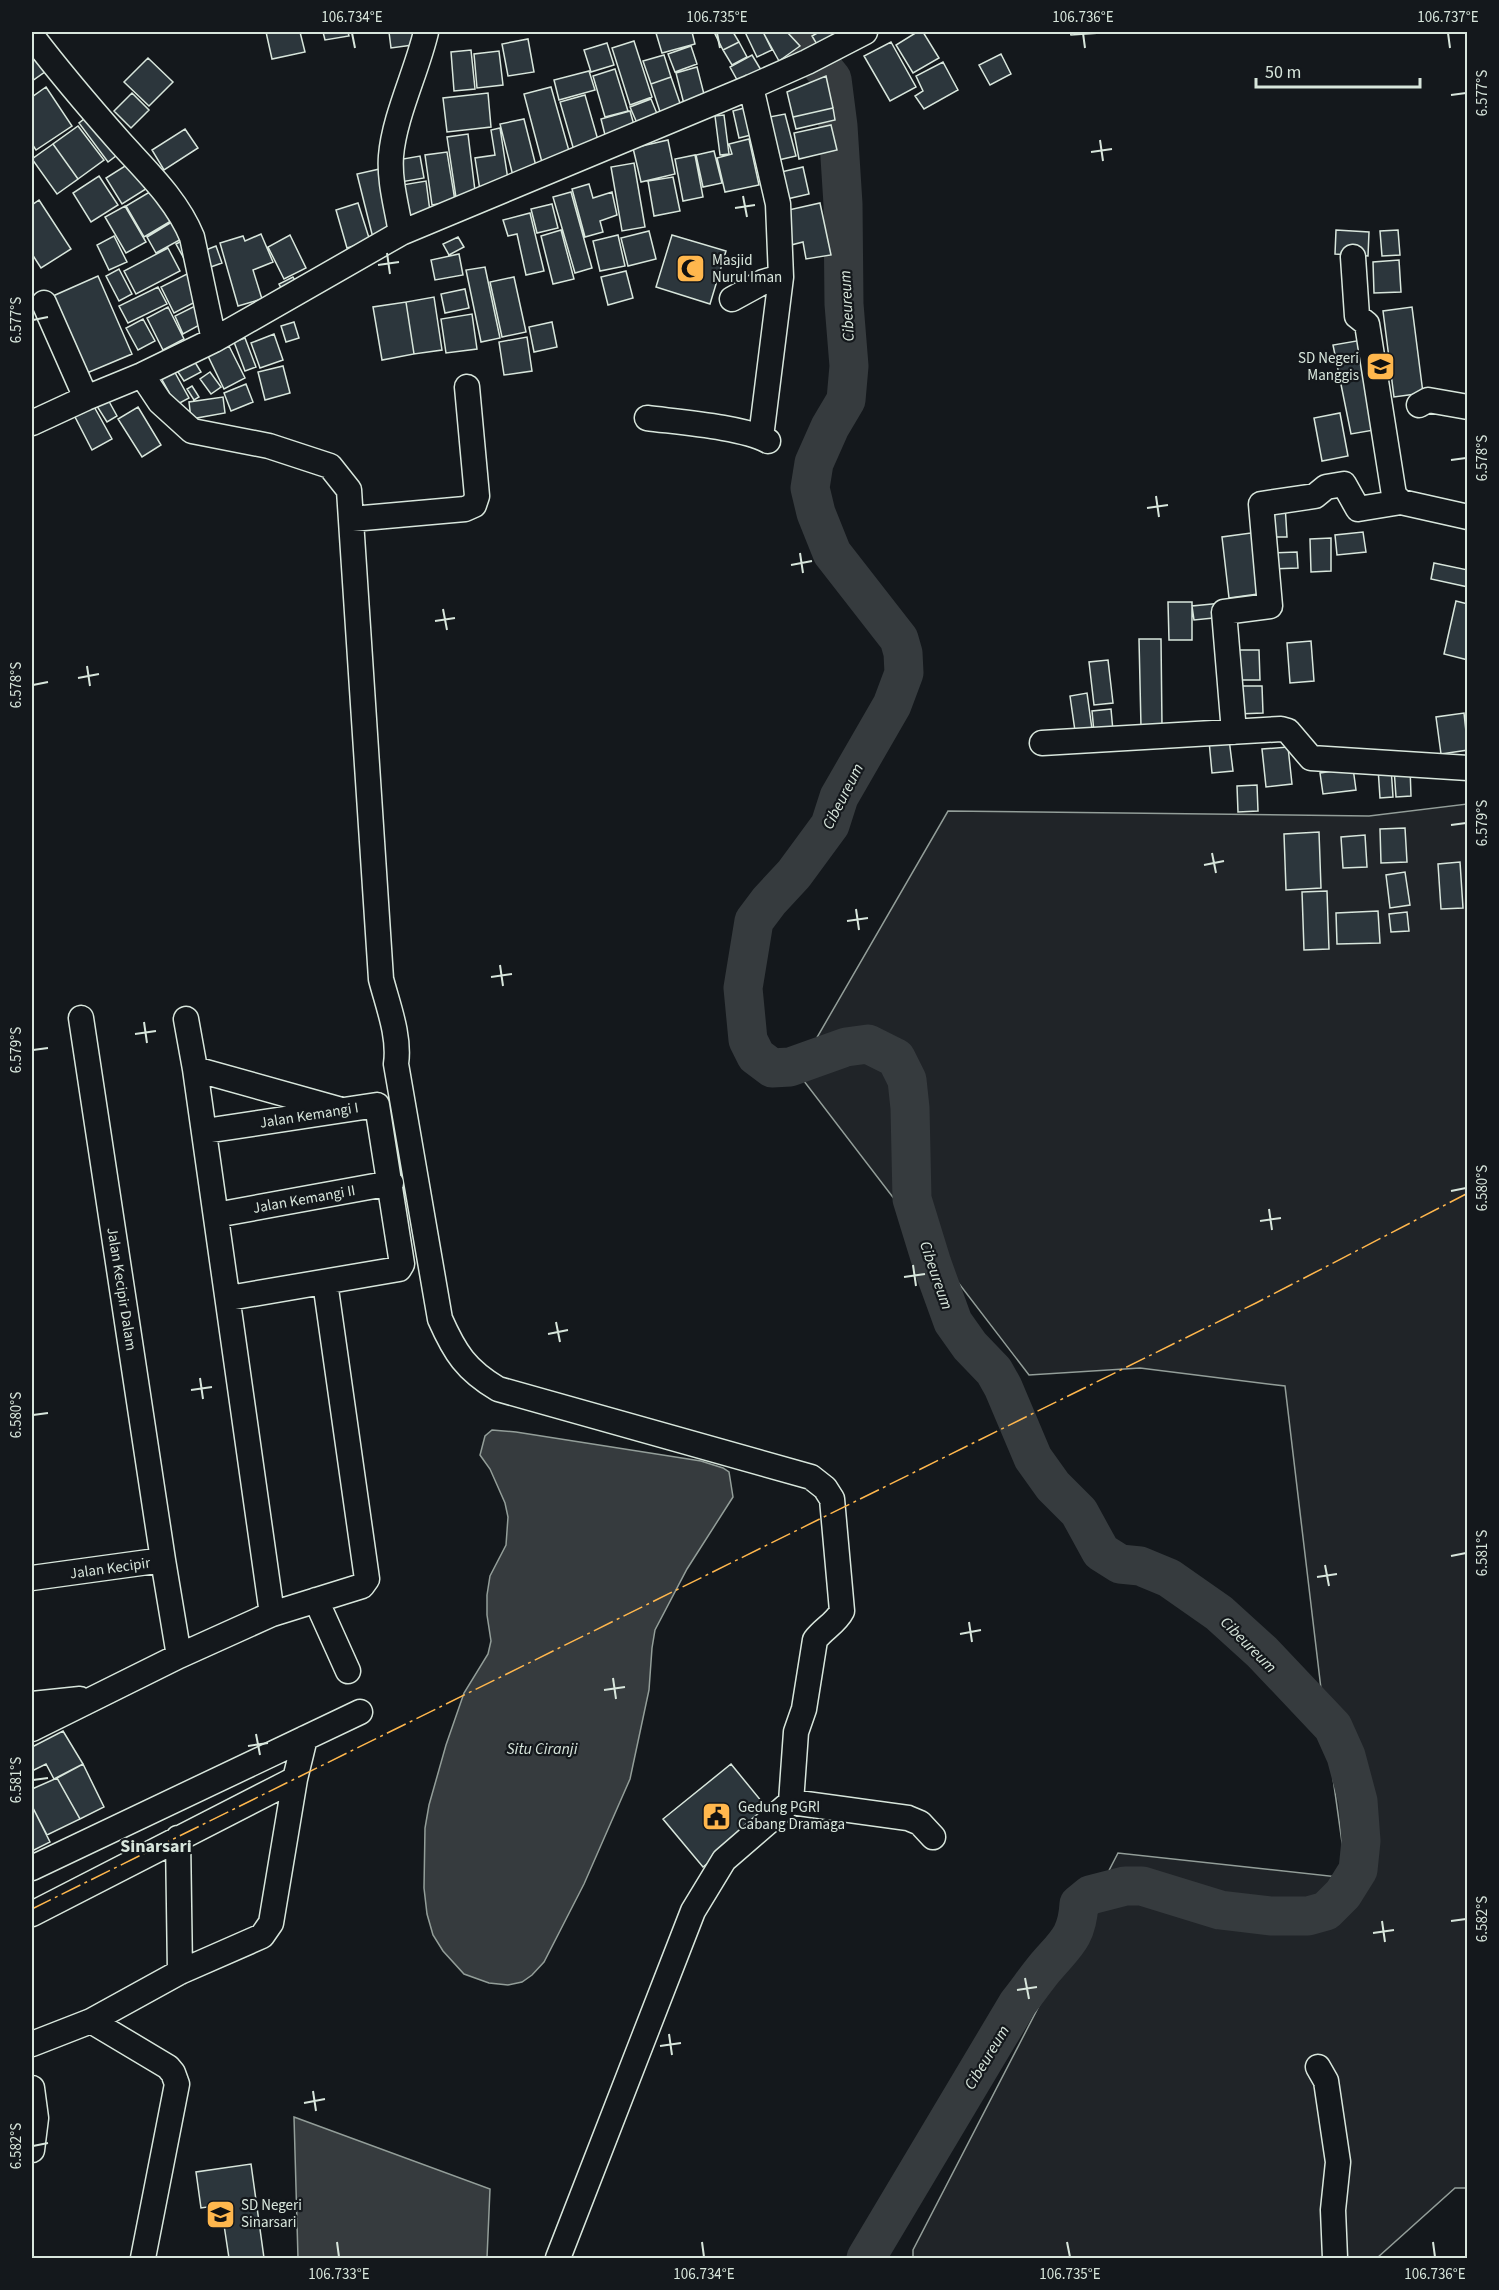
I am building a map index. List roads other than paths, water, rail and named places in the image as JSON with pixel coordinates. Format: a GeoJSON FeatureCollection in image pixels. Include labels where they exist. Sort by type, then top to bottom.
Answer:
{"type":"FeatureCollection","features":[{"type":"Feature","properties":{"kind":"street"},"geometry":{"type":"LineString","coordinates":[[402,233],[391,172],[391,155],[426,32]]}},
{"type":"Feature","properties":{"kind":"street"},"geometry":{"type":"LineString","coordinates":[[32,423],[142,375],[214,340],[402,233],[751,87],[865,32]]}},
{"type":"Feature","properties":{"kind":"street"},"geometry":{"type":"LineString","coordinates":[[32,36],[90,108],[164,191],[186,222],[192,237],[214,340]]}},
{"type":"Feature","properties":{"kind":"street"},"geometry":{"type":"LineString","coordinates":[[647,418],[765,439],[780,277],[778,204],[751,87]]}},
{"type":"Feature","properties":{"kind":"street"},"geometry":{"type":"LineString","coordinates":[[1353,257],[1357,316],[1367,324],[1392,486],[1394,495],[1401,502]]}},
{"type":"Feature","properties":{"kind":"street"},"geometry":{"type":"LineString","coordinates":[[732,299],[763,282],[780,277]]}},
{"type":"Feature","properties":{"kind":"street"},"geometry":{"type":"LineString","coordinates":[[44,303],[86,398]]}},
{"type":"Feature","properties":{"kind":"street"},"geometry":{"type":"LineString","coordinates":[[142,375],[160,402],[192,431],[269,446],[330,466],[349,490],[381,979],[392,1020],[397,1054],[396,1064],[440,1319],[451,1344],[464,1364],[479,1378],[498,1389],[811,1477],[825,1488],[832,1499],[842,1611],[839,1617],[815,1640],[804,1709],[796,1732],[791,1802],[724,1860],[693,1911],[558,2259]]}},
{"type":"Feature","properties":{"kind":"street"},"geometry":{"type":"LineString","coordinates":[[352,519],[465,509],[474,505],[477,496],[467,387]]}},
{"type":"Feature","properties":{"kind":"street"},"geometry":{"type":"LineString","coordinates":[[1419,405],[1428,400],[1467,407]]}},
{"type":"Feature","properties":{"kind":"street"},"geometry":{"type":"LineString","coordinates":[[1233,732],[1224,612],[1270,606],[1261,504],[1315,496],[1326,487],[1344,484],[1358,509],[1401,502],[1467,517]]}},
{"type":"Feature","properties":{"kind":"street"},"geometry":{"type":"LineString","coordinates":[[1042,743],[1281,729],[1288,731],[1311,758],[1467,768]]}},
{"type":"Feature","properties":{"kind":"street","name":"Jalan Kecipir Dalam"},"geometry":{"type":"LineString","coordinates":[[81,1017],[163,1560]]}},
{"type":"Feature","properties":{"kind":"street"},"geometry":{"type":"LineString","coordinates":[[186,1019],[206,1131],[272,1614]]}},
{"type":"Feature","properties":{"kind":"street"},"geometry":{"type":"LineString","coordinates":[[195,1069],[338,1109]]}},
{"type":"Feature","properties":{"kind":"street","name":"Jalan Kemangi I"},"geometry":{"type":"LineString","coordinates":[[206,1131],[338,1109],[377,1105],[391,1183]]}},
{"type":"Feature","properties":{"kind":"street"},"geometry":{"type":"LineString","coordinates":[[229,1298],[402,1267],[391,1183]]}},
{"type":"Feature","properties":{"kind":"street","name":"Jalan Kemangi II"},"geometry":{"type":"LineString","coordinates":[[216,1215],[391,1183]]}},
{"type":"Feature","properties":{"kind":"street"},"geometry":{"type":"LineString","coordinates":[[32,1729],[180,1656],[272,1614],[366,1583],[325,1282]]}},
{"type":"Feature","properties":{"kind":"street","name":"Jalan Kecipir"},"geometry":{"type":"LineString","coordinates":[[32,1578],[163,1560],[180,1656]]}},
{"type":"Feature","properties":{"kind":"street"},"geometry":{"type":"LineString","coordinates":[[316,1600],[348,1671]]}},
{"type":"Feature","properties":{"kind":"street"},"geometry":{"type":"LineString","coordinates":[[32,1704],[95,1697]]}},
{"type":"Feature","properties":{"kind":"street"},"geometry":{"type":"LineString","coordinates":[[32,1868],[360,1712]]}},
{"type":"Feature","properties":{"kind":"street"},"geometry":{"type":"LineString","coordinates":[[32,2044],[92,2020],[180,1972],[262,1936],[267,1931],[271,1923],[295,1779],[305,1738]]}},
{"type":"Feature","properties":{"kind":"street"},"geometry":{"type":"LineString","coordinates":[[32,1914],[295,1779]]}},
{"type":"Feature","properties":{"kind":"street"},"geometry":{"type":"LineString","coordinates":[[791,1802],[908,1818],[920,1823],[933,1837]]}},
{"type":"Feature","properties":{"kind":"street"},"geometry":{"type":"LineString","coordinates":[[178,1839],[180,1972]]}},
{"type":"Feature","properties":{"kind":"street"},"geometry":{"type":"LineString","coordinates":[[92,2020],[168,2067],[177,2084],[143,2259]]}},
{"type":"Feature","properties":{"kind":"street"},"geometry":{"type":"LineString","coordinates":[[1317,2067],[1326,2081],[1338,2162],[1333,2210],[1335,2259]]}},
{"type":"Feature","properties":{"kind":"street"},"geometry":{"type":"LineString","coordinates":[[32,2088],[36,2118],[32,2150]]}},
{"type":"Feature","properties":{"kind":"water","name":"Situ Ciranji"},"geometry":{"type":"Polygon","coordinates":[[[492,1430],[701,1461],[729,1472],[733,1497],[687,1569],[655,1630],[649,1690],[630,1779],[584,1884],[544,1962],[522,1982],[508,1985],[489,1983],[464,1974],[443,1951],[433,1935],[427,1914],[424,1888],[425,1828],[429,1805],[464,1693],[488,1654],[491,1641],[487,1615],[490,1576],[506,1545],[508,1517],[505,1503],[490,1469],[480,1455],[485,1436],[492,1430]]]}},
{"type":"Feature","properties":{"kind":"water"},"geometry":{"type":"Polygon","coordinates":[[[294,2117],[490,2189],[487,2258],[298,2258],[294,2117]]]}},
{"type":"Feature","properties":{"kind":"waterway","name":"Cibeureum"},"geometry":{"type":"LineString","coordinates":[[794,32],[832,79],[838,126],[843,204],[844,304],[849,366],[846,400],[830,427],[814,463],[810,488],[816,513],[832,553],[899,639],[903,653],[904,673],[892,705],[839,797],[830,825],[794,874],[754,921],[743,988],[748,1040],[756,1056],[772,1068],[790,1067],[846,1047],[868,1044],[896,1058],[907,1080],[910,1108],[912,1199],[932,1264],[953,1322],[970,1346],[994,1371],[1033,1458],[1053,1486],[1079,1512],[1101,1552],[1120,1564],[1140,1566],[1169,1578],[1219,1613],[1262,1652],[1333,1727],[1346,1756],[1358,1801],[1361,1841],[1358,1870],[1343,1894],[1326,1911],[1308,1916],[1270,1916],[1220,1910],[1142,1886],[1125,1886],[1090,1895],[1079,1904],[1076,1925],[1069,1940],[1018,2003],[866,2258]]}},
{"type":"Feature","properties":{"kind":"place","name":"Masjid Nurul Iman"},"geometry":{"type":"Point","coordinates":[691,269]}},
{"type":"Feature","properties":{"kind":"place","name":"SD Negeri Manggis"},"geometry":{"type":"Point","coordinates":[1380,367]}},
{"type":"Feature","properties":{"kind":"place","name":"Gedung PGRI Cabang Dramaga"},"geometry":{"type":"Point","coordinates":[717,1816]}},
{"type":"Feature","properties":{"kind":"place","name":"SD Negeri Sinarsari"},"geometry":{"type":"Point","coordinates":[220,2214]}},
{"type":"Feature","properties":{"kind":"district","name":"Sinarsari"},"geometry":{"type":"Point","coordinates":[156,1846]}}]}
